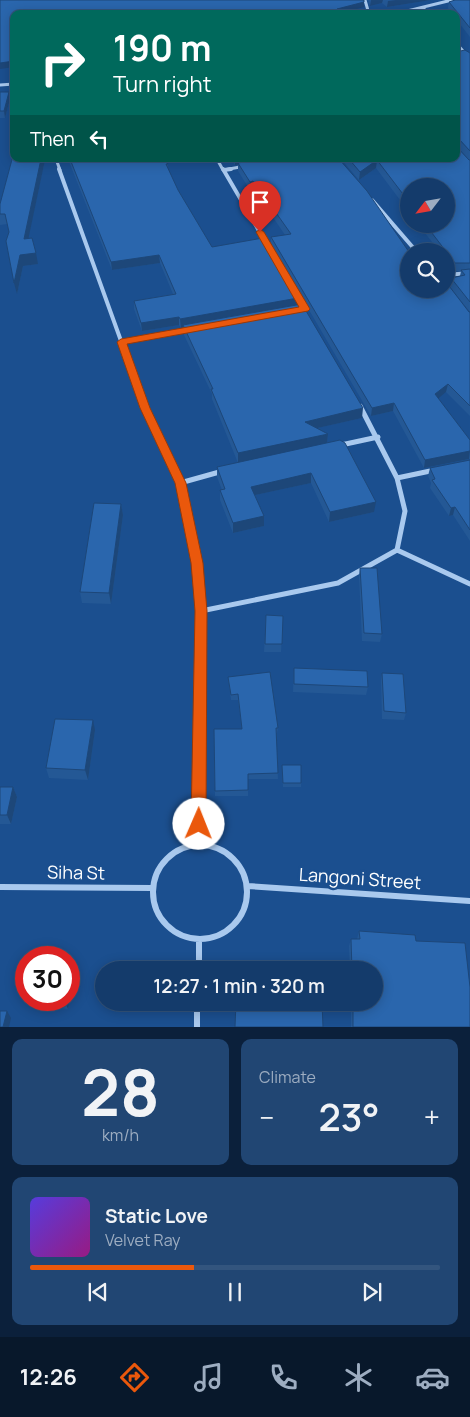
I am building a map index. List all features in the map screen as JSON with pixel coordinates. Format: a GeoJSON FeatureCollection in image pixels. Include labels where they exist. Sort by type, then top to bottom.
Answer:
{"type":"FeatureCollection","features":[{"type":"Feature","properties":{"kind":"street"},"geometry":{"type":"LineString","coordinates":[[413,10],[452,0]]}},
{"type":"Feature","properties":{"kind":"street"},"geometry":{"type":"LineString","coordinates":[[460,48],[470,59]]}},
{"type":"Feature","properties":{"kind":"street"},"geometry":{"type":"LineString","coordinates":[[57,162],[145,408],[180,483],[197,563],[201,611],[199,843]]}},
{"type":"Feature","properties":{"kind":"street"},"geometry":{"type":"LineString","coordinates":[[219,162],[305,309],[296,311]]}},
{"type":"Feature","properties":{"kind":"street"},"geometry":{"type":"LineString","coordinates":[[224,170],[253,164]]}},
{"type":"Feature","properties":{"kind":"street"},"geometry":{"type":"LineString","coordinates":[[367,194],[409,243]]}},
{"type":"Feature","properties":{"kind":"street"},"geometry":{"type":"LineString","coordinates":[[455,274],[470,273]]}},
{"type":"Feature","properties":{"kind":"street"},"geometry":{"type":"LineString","coordinates":[[121,342],[199,328]]}},
{"type":"Feature","properties":{"kind":"street"},"geometry":{"type":"LineString","coordinates":[[201,611],[338,582],[397,550],[405,511],[397,478],[378,437],[358,403]]}},
{"type":"Feature","properties":{"kind":"street"},"geometry":{"type":"LineString","coordinates":[[331,447],[378,437]]}},
{"type":"Feature","properties":{"kind":"street"},"geometry":{"type":"LineString","coordinates":[[397,478],[443,468]]}},
{"type":"Feature","properties":{"kind":"street"},"geometry":{"type":"LineString","coordinates":[[180,483],[229,469]]}},
{"type":"Feature","properties":{"kind":"street"},"geometry":{"type":"LineString","coordinates":[[397,550],[470,584]]}},
{"type":"Feature","properties":{"kind":"street"},"geometry":{"type":"LineString","coordinates":[[199,843],[224,849],[242,867],[248,886],[241,916],[223,934],[200,941],[174,934],[157,914],[152,888],[160,866],[176,850],[199,843]]}},
{"type":"Feature","properties":{"kind":"street","name":"Langoni Street"},"geometry":{"type":"LineString","coordinates":[[248,886],[470,901]]}},
{"type":"Feature","properties":{"kind":"street","name":"Siha St"},"geometry":{"type":"LineString","coordinates":[[0,887],[152,888]]}},
{"type":"Feature","properties":{"kind":"street"},"geometry":{"type":"LineString","coordinates":[[199,961],[200,941]]}},
{"type":"Feature","properties":{"kind":"street"},"geometry":{"type":"LineString","coordinates":[[197,1027],[198,1011]]}},
{"type":"Feature","properties":{"kind":"building"},"geometry":{"type":"Polygon","coordinates":[[[0,0],[364,0],[364,2],[337,9],[340,10],[10,10],[10,62],[0,63],[0,0]]]}},
{"type":"Feature","properties":{"kind":"building"},"geometry":{"type":"Polygon","coordinates":[[[470,0],[470,28],[460,16],[460,10],[455,10],[449,2],[470,0]]]}},
{"type":"Feature","properties":{"kind":"building"},"geometry":{"type":"Polygon","coordinates":[[[465,50],[470,53],[470,151],[460,140],[460,51],[465,50]]]}},
{"type":"Feature","properties":{"kind":"building"},"geometry":{"type":"Polygon","coordinates":[[[0,92],[9,92],[4,111],[0,111],[0,92]]]}},
{"type":"Feature","properties":{"kind":"building"},"geometry":{"type":"Polygon","coordinates":[[[460,150],[470,160],[470,263],[455,263],[455,243],[440,243],[432,233],[455,233],[455,178],[400,178],[400,190],[379,162],[460,162],[460,150]]]}},
{"type":"Feature","properties":{"kind":"building"},"geometry":{"type":"Polygon","coordinates":[[[11,162],[40,162],[24,239],[32,238],[36,253],[20,255],[14,283],[6,241],[9,232],[5,214],[0,214],[0,204],[11,162]]]}},
{"type":"Feature","properties":{"kind":"building"},"geometry":{"type":"Polygon","coordinates":[[[71,162],[167,162],[178,190],[212,247],[263,238],[298,298],[180,319],[179,317],[141,323],[134,301],[176,294],[159,255],[111,262],[71,162]]]}},
{"type":"Feature","properties":{"kind":"building"},"geometry":{"type":"Polygon","coordinates":[[[342,162],[367,191],[403,243],[400,243],[400,298],[455,298],[455,294],[470,312],[470,406],[448,384],[435,394],[470,440],[470,451],[425,460],[394,403],[372,408],[271,237],[291,234],[267,200],[264,200],[253,181],[250,182],[238,163],[342,162]]]}},
{"type":"Feature","properties":{"kind":"building"},"geometry":{"type":"Polygon","coordinates":[[[352,162],[374,162],[360,172],[352,162]]]}},
{"type":"Feature","properties":{"kind":"building"},"geometry":{"type":"Polygon","coordinates":[[[470,269],[470,302],[455,283],[455,277],[465,275],[461,270],[470,269]]]}},
{"type":"Feature","properties":{"kind":"building"},"geometry":{"type":"Polygon","coordinates":[[[302,304],[363,408],[305,422],[328,434],[238,453],[211,389],[213,389],[183,325],[302,304]]]}},
{"type":"Feature","properties":{"kind":"building"},"geometry":{"type":"Polygon","coordinates":[[[340,440],[345,443],[376,502],[330,512],[311,473],[251,487],[264,516],[233,523],[220,490],[225,489],[217,467],[340,440]]]}},
{"type":"Feature","properties":{"kind":"building"},"geometry":{"type":"Polygon","coordinates":[[[470,460],[470,530],[455,507],[451,508],[432,480],[435,479],[430,468],[470,460]]]}},
{"type":"Feature","properties":{"kind":"building"},"geometry":{"type":"Polygon","coordinates":[[[94,503],[121,504],[109,593],[80,592],[94,503]]]}},
{"type":"Feature","properties":{"kind":"building"},"geometry":{"type":"Polygon","coordinates":[[[360,568],[377,568],[382,634],[364,633],[360,568]]]}},
{"type":"Feature","properties":{"kind":"building"},"geometry":{"type":"Polygon","coordinates":[[[266,615],[283,616],[282,644],[265,644],[266,615]]]}},
{"type":"Feature","properties":{"kind":"building"},"geometry":{"type":"Polygon","coordinates":[[[294,668],[367,671],[368,687],[294,684],[294,668]]]}},
{"type":"Feature","properties":{"kind":"building"},"geometry":{"type":"Polygon","coordinates":[[[270,672],[278,728],[276,728],[278,773],[248,774],[248,790],[215,791],[214,729],[242,729],[238,694],[231,695],[228,677],[270,672]]]}},
{"type":"Feature","properties":{"kind":"building"},"geometry":{"type":"Polygon","coordinates":[[[382,673],[403,674],[406,713],[384,711],[382,673]]]}},
{"type":"Feature","properties":{"kind":"building"},"geometry":{"type":"Polygon","coordinates":[[[55,719],[93,720],[85,770],[46,768],[55,719]]]}},
{"type":"Feature","properties":{"kind":"building"},"geometry":{"type":"Polygon","coordinates":[[[282,765],[301,765],[301,783],[283,783],[282,765]]]}},
{"type":"Feature","properties":{"kind":"building"},"geometry":{"type":"Polygon","coordinates":[[[0,787],[13,787],[7,815],[0,815],[0,787]]]}},
{"type":"Feature","properties":{"kind":"building"},"geometry":{"type":"Polygon","coordinates":[[[359,931],[415,935],[416,941],[465,943],[470,987],[470,1027],[353,1027],[353,1011],[383,1011],[383,961],[352,961],[351,939],[360,939],[359,931]]]}},
{"type":"Feature","properties":{"kind":"building"},"geometry":{"type":"Polygon","coordinates":[[[0,1011],[7,1011],[3,1027],[0,1027],[0,1011]]]}},
{"type":"Feature","properties":{"kind":"building"},"geometry":{"type":"Polygon","coordinates":[[[236,1011],[322,1011],[323,1027],[235,1027],[236,1011]]]}},
{"type":"Feature","properties":{"kind":"route"},"geometry":{"type":"LineString","coordinates":[[199,824],[201,611],[197,563],[180,483],[145,408],[121,342],[305,309],[260,232]]}}]}
